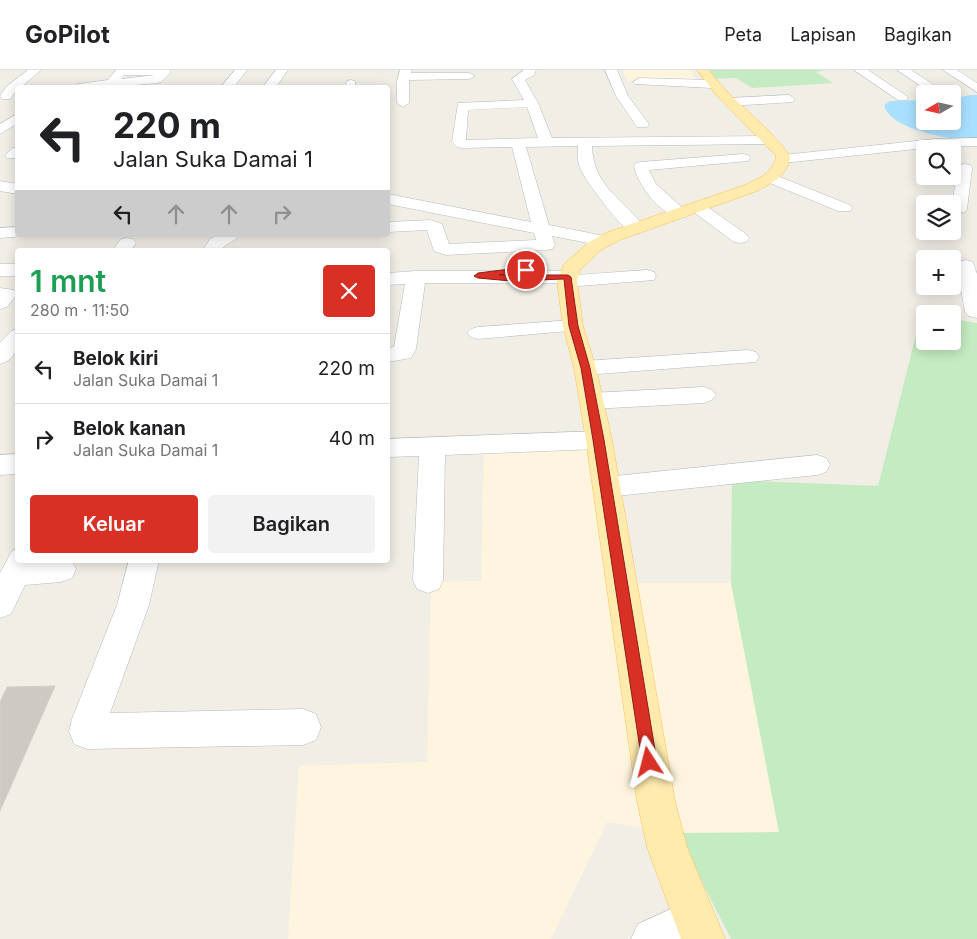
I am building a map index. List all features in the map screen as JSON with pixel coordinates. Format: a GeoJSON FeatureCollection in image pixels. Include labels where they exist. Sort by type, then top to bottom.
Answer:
{"type":"FeatureCollection","features":[{"type":"Feature","properties":{"kind":"main road"},"geometry":{"type":"LineString","coordinates":[[699,929],[667,847],[656,801],[599,440],[585,368],[573,326],[569,275],[595,246],[604,241],[751,188],[765,149],[708,78]]}},
{"type":"Feature","properties":{"kind":"street"},"geometry":{"type":"LineString","coordinates":[[18,70],[27,70]]}},
{"type":"Feature","properties":{"kind":"street"},"geometry":{"type":"LineString","coordinates":[[17,85],[35,70]]}},
{"type":"Feature","properties":{"kind":"street"},"geometry":{"type":"LineString","coordinates":[[228,85],[241,70]]}},
{"type":"Feature","properties":{"kind":"street"},"geometry":{"type":"LineString","coordinates":[[270,85],[282,70]]}},
{"type":"Feature","properties":{"kind":"street"},"geometry":{"type":"LineString","coordinates":[[530,70],[530,73],[518,79],[532,103],[546,141]]}},
{"type":"Feature","properties":{"kind":"street"},"geometry":{"type":"LineString","coordinates":[[611,70],[622,96],[642,124]]}},
{"type":"Feature","properties":{"kind":"street"},"geometry":{"type":"LineString","coordinates":[[860,70],[902,96]]}},
{"type":"Feature","properties":{"kind":"street"},"geometry":{"type":"LineString","coordinates":[[903,70],[927,85]]}},
{"type":"Feature","properties":{"kind":"street"},"geometry":{"type":"LineString","coordinates":[[949,70],[977,88]]}},
{"type":"Feature","properties":{"kind":"street"},"geometry":{"type":"LineString","coordinates":[[121,71],[165,72],[157,80],[106,85],[121,71]]}},
{"type":"Feature","properties":{"kind":"street"},"geometry":{"type":"LineString","coordinates":[[403,103],[403,81],[405,74],[469,76]]}},
{"type":"Feature","properties":{"kind":"street"},"geometry":{"type":"LineString","coordinates":[[446,76],[447,92]]}},
{"type":"Feature","properties":{"kind":"street"},"geometry":{"type":"LineString","coordinates":[[662,80],[708,78]]}},
{"type":"Feature","properties":{"kind":"street"},"geometry":{"type":"LineString","coordinates":[[639,82],[708,78]]}},
{"type":"Feature","properties":{"kind":"street"},"geometry":{"type":"LineString","coordinates":[[765,149],[789,99]]}},
{"type":"Feature","properties":{"kind":"street"},"geometry":{"type":"LineString","coordinates":[[532,103],[462,107],[460,143],[584,141],[675,136],[765,149],[844,208]]}},
{"type":"Feature","properties":{"kind":"street"},"geometry":{"type":"LineString","coordinates":[[0,120],[15,119]]}},
{"type":"Feature","properties":{"kind":"street"},"geometry":{"type":"LineString","coordinates":[[0,130],[15,120]]}},
{"type":"Feature","properties":{"kind":"street"},"geometry":{"type":"LineString","coordinates":[[584,141],[589,172],[614,205],[636,228]]}},
{"type":"Feature","properties":{"kind":"street"},"geometry":{"type":"LineString","coordinates":[[390,227],[430,225],[436,228],[440,247],[446,250],[546,245],[518,142]]}},
{"type":"Feature","properties":{"kind":"street"},"geometry":{"type":"LineString","coordinates":[[740,238],[650,188],[641,174],[640,166],[765,149],[977,142]]}},
{"type":"Feature","properties":{"kind":"street"},"geometry":{"type":"LineString","coordinates":[[961,202],[969,175]]}},
{"type":"Feature","properties":{"kind":"street"},"geometry":{"type":"LineString","coordinates":[[0,186],[15,188]]}},
{"type":"Feature","properties":{"kind":"street"},"geometry":{"type":"LineString","coordinates":[[390,199],[604,241]]}},
{"type":"Feature","properties":{"kind":"street"},"geometry":{"type":"LineString","coordinates":[[0,233],[15,232]]}},
{"type":"Feature","properties":{"kind":"street"},"geometry":{"type":"LineString","coordinates":[[213,248],[216,243],[225,237]]}},
{"type":"Feature","properties":{"kind":"street"},"geometry":{"type":"LineString","coordinates":[[966,266],[974,291],[975,312]]}},
{"type":"Feature","properties":{"kind":"street"},"geometry":{"type":"LineString","coordinates":[[0,270],[15,270]]}},
{"type":"Feature","properties":{"kind":"street"},"geometry":{"type":"LineString","coordinates":[[390,279],[478,276],[511,279],[569,275],[647,276]]}},
{"type":"Feature","properties":{"kind":"street"},"geometry":{"type":"LineString","coordinates":[[390,355],[403,353],[405,349],[416,277]]}},
{"type":"Feature","properties":{"kind":"street"},"geometry":{"type":"LineString","coordinates":[[0,294],[7,294],[0,303]]}},
{"type":"Feature","properties":{"kind":"street"},"geometry":{"type":"LineString","coordinates":[[478,333],[573,326]]}},
{"type":"Feature","properties":{"kind":"street"},"geometry":{"type":"LineString","coordinates":[[0,357],[15,339]]}},
{"type":"Feature","properties":{"kind":"street"},"geometry":{"type":"LineString","coordinates":[[585,368],[748,357]]}},
{"type":"Feature","properties":{"kind":"street"},"geometry":{"type":"LineString","coordinates":[[592,400],[704,395]]}},
{"type":"Feature","properties":{"kind":"street"},"geometry":{"type":"LineString","coordinates":[[390,448],[432,448],[599,440]]}},
{"type":"Feature","properties":{"kind":"street"},"geometry":{"type":"LineString","coordinates":[[428,580],[432,448]]}},
{"type":"Feature","properties":{"kind":"street"},"geometry":{"type":"LineString","coordinates":[[0,465],[15,464]]}},
{"type":"Feature","properties":{"kind":"street"},"geometry":{"type":"LineString","coordinates":[[606,487],[817,465]]}},
{"type":"Feature","properties":{"kind":"street"},"geometry":{"type":"LineString","coordinates":[[76,712],[119,607],[132,563]]}},
{"type":"Feature","properties":{"kind":"street"},"geometry":{"type":"LineString","coordinates":[[143,563],[133,605],[87,731],[303,727]]}},
{"type":"Feature","properties":{"kind":"street"},"geometry":{"type":"LineString","coordinates":[[0,604],[18,566],[61,569]]}},
{"type":"Feature","properties":{"kind":"street"},"geometry":{"type":"LineString","coordinates":[[653,939],[699,929]]}},
{"type":"Feature","properties":{"kind":"shaded area"},"geometry":{"type":"Polygon","coordinates":[[[623,70],[691,70],[697,82],[627,81],[623,70]]]}},
{"type":"Feature","properties":{"kind":"shaded area"},"geometry":{"type":"Polygon","coordinates":[[[593,445],[608,583],[731,583],[779,833],[677,833],[607,822],[551,939],[288,939],[299,766],[427,762],[431,582],[481,581],[484,451],[593,445]]]}},
{"type":"Feature","properties":{"kind":"green space"},"geometry":{"type":"Polygon","coordinates":[[[704,70],[825,70],[816,72],[833,83],[752,88],[736,78],[710,79],[704,70]]]}},
{"type":"Feature","properties":{"kind":"green space"},"geometry":{"type":"Polygon","coordinates":[[[961,320],[977,323],[977,939],[731,939],[677,833],[779,832],[731,583],[732,480],[878,486],[916,335],[916,350],[961,350],[961,320]]]}},
{"type":"Feature","properties":{"kind":"water"},"geometry":{"type":"Polygon","coordinates":[[[977,95],[977,138],[952,139],[918,130],[961,130],[961,97],[977,95]]]}},
{"type":"Feature","properties":{"kind":"water"},"geometry":{"type":"Polygon","coordinates":[[[916,100],[916,129],[893,118],[887,112],[884,105],[890,101],[916,100]]]}},
{"type":"Feature","properties":{"kind":"building"},"geometry":{"type":"Polygon","coordinates":[[[55,686],[0,811],[0,702],[7,687],[55,686]]]}},
{"type":"Feature","properties":{"kind":"route"},"geometry":{"type":"LineString","coordinates":[[526,270],[509,270],[478,276],[511,279],[568,277],[573,326],[585,368],[599,440],[649,762]]}}]}
